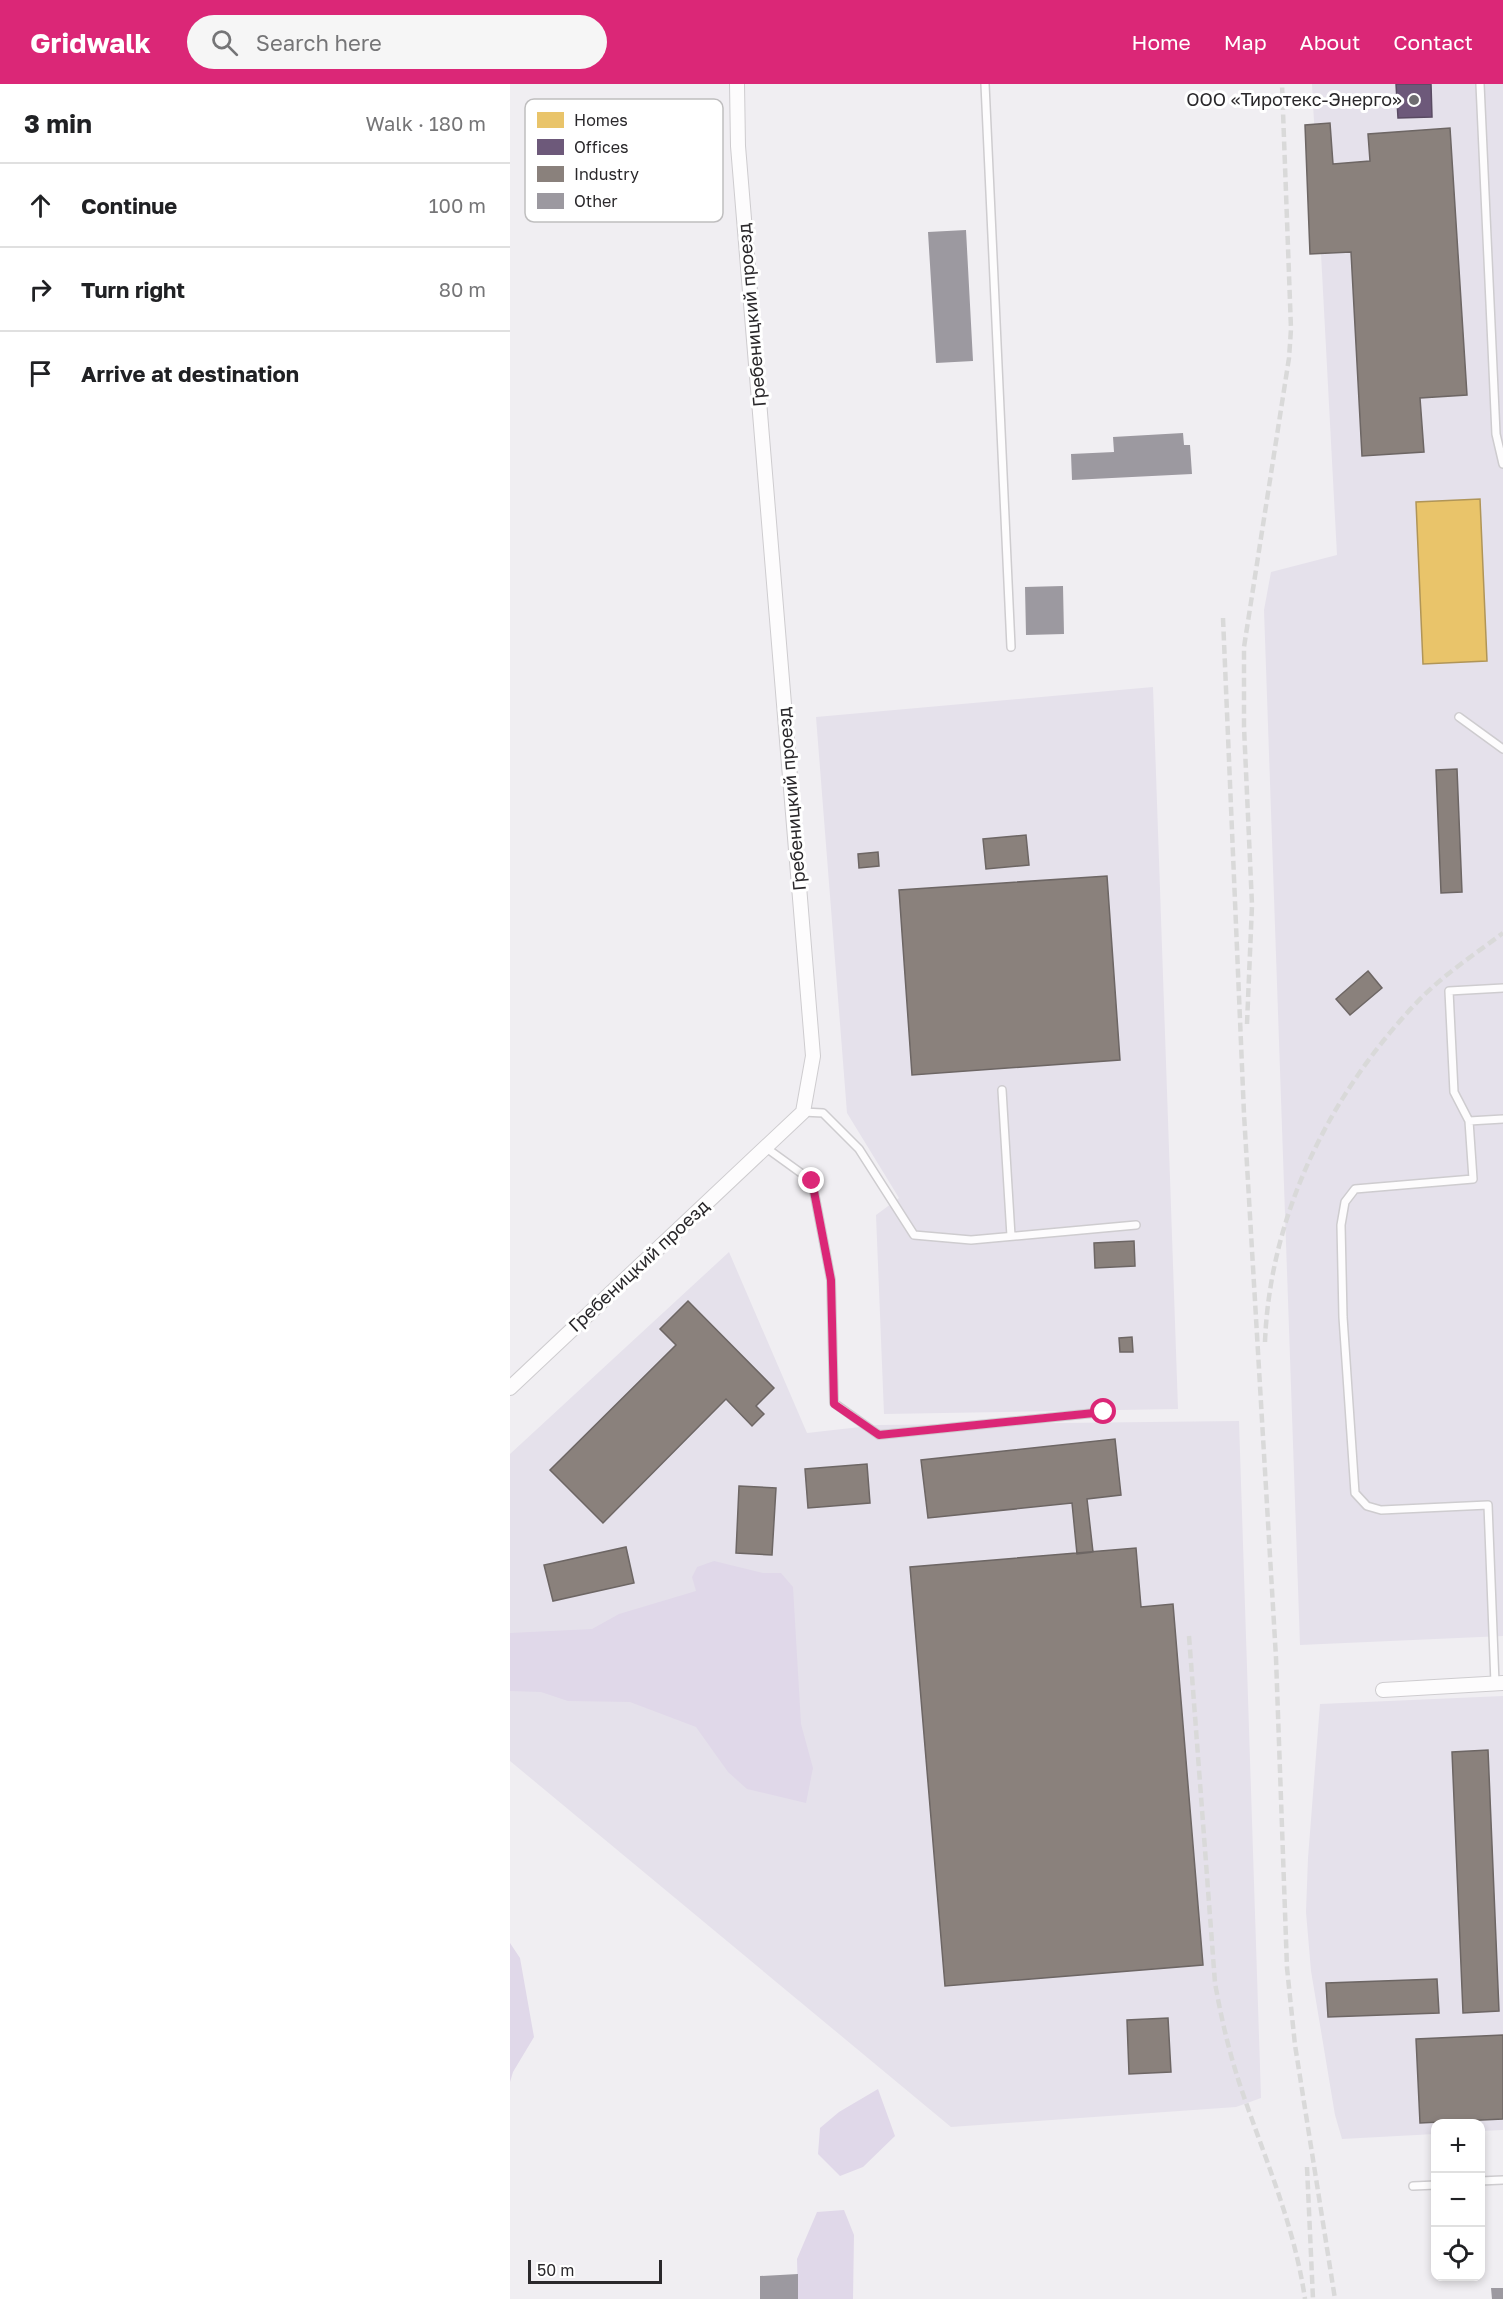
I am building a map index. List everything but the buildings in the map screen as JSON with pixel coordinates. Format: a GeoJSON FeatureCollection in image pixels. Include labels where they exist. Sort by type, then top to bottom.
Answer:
{"type":"FeatureCollection","features":[{"type":"Feature","properties":{"kind":"street","name":"Гребеницкий проезд"},"geometry":{"type":"LineString","coordinates":[[510,1388],[803,1112],[813,1056],[739,158],[737,84]]}},
{"type":"Feature","properties":{"kind":"street"},"geometry":{"type":"LineString","coordinates":[[1383,1690],[1499,1683]]}},
{"type":"Feature","properties":{"kind":"lane"},"geometry":{"type":"LineString","coordinates":[[985,84],[1011,647]]}},
{"type":"Feature","properties":{"kind":"lane"},"geometry":{"type":"LineString","coordinates":[[1480,84],[1503,464]]}},
{"type":"Feature","properties":{"kind":"lane"},"geometry":{"type":"LineString","coordinates":[[1459,717],[1503,749]]}},
{"type":"Feature","properties":{"kind":"lane"},"geometry":{"type":"LineString","coordinates":[[1499,1683],[1488,1505],[1381,1510],[1367,1506],[1355,1493],[1343,1317],[1341,1225],[1346,1202],[1354,1189],[1473,1179],[1469,1121],[1454,1092],[1449,992],[1503,988]]}},
{"type":"Feature","properties":{"kind":"lane"},"geometry":{"type":"LineString","coordinates":[[1002,1089],[1011,1236]]}},
{"type":"Feature","properties":{"kind":"lane"},"geometry":{"type":"LineString","coordinates":[[803,1112],[823,1113],[859,1149],[914,1235],[970,1240],[1136,1225]]}},
{"type":"Feature","properties":{"kind":"lane"},"geometry":{"type":"LineString","coordinates":[[1469,1121],[1503,1119]]}},
{"type":"Feature","properties":{"kind":"lane"},"geometry":{"type":"LineString","coordinates":[[765,1147],[812,1181],[831,1280],[834,1404],[879,1435],[1104,1412]]}},
{"type":"Feature","properties":{"kind":"lane"},"geometry":{"type":"LineString","coordinates":[[1485,2181],[1503,2180]]}},
{"type":"Feature","properties":{"kind":"lane"},"geometry":{"type":"LineString","coordinates":[[1413,2186],[1431,2185]]}},
{"type":"Feature","properties":{"kind":"shaded area"},"geometry":{"type":"Polygon","coordinates":[[[1312,84],[1503,84],[1503,1636],[1300,1645],[1264,610],[1271,572],[1337,555],[1312,84]]]}},
{"type":"Feature","properties":{"kind":"shaded area"},"geometry":{"type":"Polygon","coordinates":[[[1153,687],[1178,1409],[884,1414],[876,1215],[899,1198],[847,1113],[816,717],[1153,687]]]}},
{"type":"Feature","properties":{"kind":"shaded area"},"geometry":{"type":"Polygon","coordinates":[[[729,1252],[807,1433],[878,1425],[1239,1421],[1261,2098],[1236,2107],[951,2127],[510,1761],[510,1454],[729,1252]]]}},
{"type":"Feature","properties":{"kind":"shaded area"},"geometry":{"type":"Polygon","coordinates":[[[714,1561],[763,1573],[781,1573],[793,1587],[801,1724],[813,1768],[806,1803],[747,1789],[728,1772],[696,1727],[630,1702],[568,1701],[541,1692],[510,1691],[510,1633],[592,1629],[619,1614],[696,1591],[692,1577],[697,1567],[714,1561]]]}},
{"type":"Feature","properties":{"kind":"shaded area"},"geometry":{"type":"Polygon","coordinates":[[[1503,1696],[1503,2130],[1485,2131],[1485,2119],[1431,2119],[1431,2134],[1342,2139],[1335,2115],[1311,1971],[1306,1912],[1320,1704],[1503,1696]]]}},
{"type":"Feature","properties":{"kind":"shaded area"},"geometry":{"type":"Polygon","coordinates":[[[510,1943],[520,1958],[534,2037],[513,2072],[510,2082],[510,1943]]]}},
{"type":"Feature","properties":{"kind":"shaded area"},"geometry":{"type":"Polygon","coordinates":[[[878,2089],[895,2136],[863,2167],[840,2176],[818,2154],[820,2128],[839,2112],[878,2089]]]}},
{"type":"Feature","properties":{"kind":"shaded area"},"geometry":{"type":"Polygon","coordinates":[[[844,2210],[854,2235],[853,2299],[798,2299],[797,2259],[817,2212],[844,2210]]]}},
{"type":"Feature","properties":{"kind":"railway"},"geometry":{"type":"LineString","coordinates":[[1247,1024],[1252,905],[1244,727],[1244,647],[1289,358],[1291,329],[1282,84]]}},
{"type":"Feature","properties":{"kind":"railway"},"geometry":{"type":"LineString","coordinates":[[1223,618],[1244,1114],[1276,1658],[1287,1968],[1295,2045],[1335,2299]]}},
{"type":"Feature","properties":{"kind":"railway"},"geometry":{"type":"LineString","coordinates":[[1265,1342],[1269,1294],[1279,1246],[1293,1200],[1311,1156],[1334,1113],[1360,1072],[1421,998],[1503,933]]}},
{"type":"Feature","properties":{"kind":"railway"},"geometry":{"type":"LineString","coordinates":[[1189,1636],[1215,1983],[1232,2060],[1286,2217],[1305,2299]]}},
{"type":"Feature","properties":{"kind":"railway"},"geometry":{"type":"LineString","coordinates":[[1307,2167],[1313,2299]]}},
{"type":"Feature","properties":{"kind":"place","name":"ООО «Тиротекс-Энерго»"},"geometry":{"type":"Point","coordinates":[1414,100]}},
{"type":"Feature","properties":{"kind":"route"},"geometry":{"type":"LineString","coordinates":[[812,1181],[831,1280],[834,1404],[879,1435],[1104,1412]]}}]}
